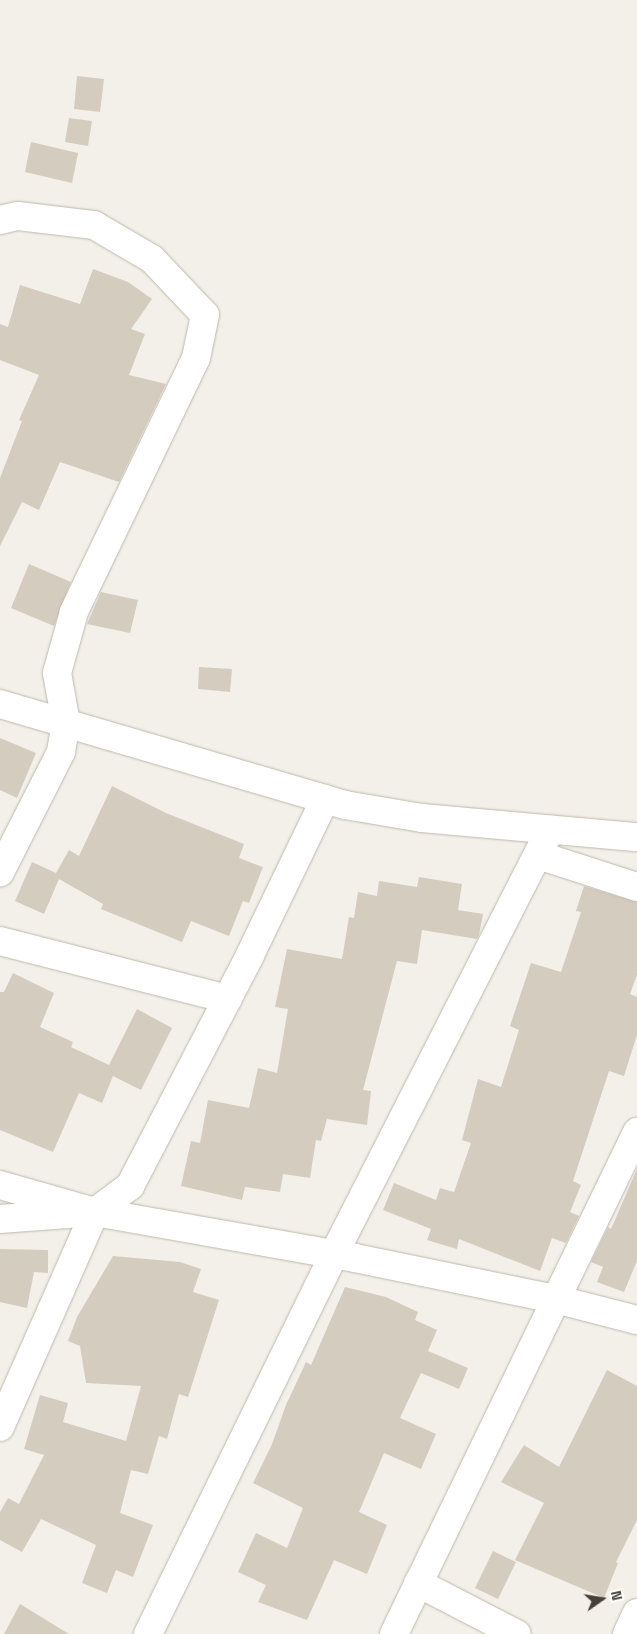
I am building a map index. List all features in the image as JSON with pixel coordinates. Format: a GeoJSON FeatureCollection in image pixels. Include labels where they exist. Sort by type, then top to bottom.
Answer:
{"type":"FeatureCollection","features":[{"type":"Feature","properties":{"kind":"street"},"geometry":{"type":"LineString","coordinates":[[0,220],[18,216],[94,225],[152,260],[205,315],[196,358],[74,612],[57,673],[66,723],[61,752],[0,872]]}},
{"type":"Feature","properties":{"kind":"street"},"geometry":{"type":"LineString","coordinates":[[0,704],[325,799],[422,818],[637,838]]}},
{"type":"Feature","properties":{"kind":"street"},"geometry":{"type":"LineString","coordinates":[[0,1428],[95,1212],[130,1186],[228,999],[325,799]]}},
{"type":"Feature","properties":{"kind":"street"},"geometry":{"type":"LineString","coordinates":[[148,1634],[334,1254],[550,830]]}},
{"type":"Feature","properties":{"kind":"street"},"geometry":{"type":"LineString","coordinates":[[538,855],[637,887]]}},
{"type":"Feature","properties":{"kind":"street"},"geometry":{"type":"LineString","coordinates":[[0,942],[228,999]]}},
{"type":"Feature","properties":{"kind":"street"},"geometry":{"type":"LineString","coordinates":[[394,1634],[637,1132]]}},
{"type":"Feature","properties":{"kind":"street"},"geometry":{"type":"LineString","coordinates":[[0,1186],[95,1212],[334,1254],[555,1299],[637,1320]]}},
{"type":"Feature","properties":{"kind":"street"},"geometry":{"type":"LineString","coordinates":[[0,1219],[95,1212]]}},
{"type":"Feature","properties":{"kind":"street"},"geometry":{"type":"LineString","coordinates":[[418,1583],[518,1634]]}},
{"type":"Feature","properties":{"kind":"street"},"geometry":{"type":"LineString","coordinates":[[628,1634],[637,1613]]}},
{"type":"Feature","properties":{"kind":"building"},"geometry":{"type":"Polygon","coordinates":[[[77,76],[104,79],[100,112],[74,109],[77,76]]]}},
{"type":"Feature","properties":{"kind":"building"},"geometry":{"type":"Polygon","coordinates":[[[69,118],[92,121],[88,146],[65,142],[69,118]]]}},
{"type":"Feature","properties":{"kind":"building"},"geometry":{"type":"Polygon","coordinates":[[[31,142],[78,153],[72,183],[25,172],[31,142]]]}},
{"type":"Feature","properties":{"kind":"building"},"geometry":{"type":"Polygon","coordinates":[[[93,269],[128,282],[152,299],[131,329],[145,334],[129,375],[166,384],[119,482],[60,462],[39,510],[22,502],[0,546],[0,478],[22,421],[19,420],[39,375],[0,360],[0,324],[8,327],[20,285],[80,304],[93,269]]]}},
{"type":"Feature","properties":{"kind":"building"},"geometry":{"type":"Polygon","coordinates":[[[29,564],[71,582],[54,626],[11,608],[29,564]]]}},
{"type":"Feature","properties":{"kind":"building"},"geometry":{"type":"Polygon","coordinates":[[[101,592],[138,600],[130,633],[87,624],[101,592]]]}},
{"type":"Feature","properties":{"kind":"building"},"geometry":{"type":"Polygon","coordinates":[[[199,667],[232,669],[230,692],[198,689],[199,667]]]}},
{"type":"Feature","properties":{"kind":"building"},"geometry":{"type":"Polygon","coordinates":[[[0,738],[36,753],[17,798],[0,790],[0,738]]]}},
{"type":"Feature","properties":{"kind":"building"},"geometry":{"type":"Polygon","coordinates":[[[112,786],[166,813],[244,844],[239,858],[263,867],[249,903],[243,901],[229,936],[191,921],[182,942],[101,909],[103,904],[59,879],[44,914],[15,901],[32,862],[56,873],[69,850],[79,856],[112,786]]]}},
{"type":"Feature","properties":{"kind":"building"},"geometry":{"type":"Polygon","coordinates":[[[419,877],[462,884],[458,910],[483,914],[479,935],[477,939],[422,930],[417,964],[397,961],[363,1090],[371,1091],[367,1125],[327,1119],[321,1141],[316,1140],[310,1178],[283,1174],[280,1192],[245,1187],[242,1200],[181,1186],[191,1141],[200,1143],[208,1100],[249,1108],[258,1068],[277,1073],[288,1009],[275,1007],[287,949],[342,959],[349,917],[354,918],[358,892],[377,896],[379,881],[417,887],[419,877]]]}},
{"type":"Feature","properties":{"kind":"building"},"geometry":{"type":"Polygon","coordinates":[[[584,886],[637,902],[637,975],[630,994],[637,997],[637,1035],[624,1076],[609,1071],[573,1181],[581,1185],[570,1212],[579,1216],[566,1243],[552,1238],[540,1271],[459,1239],[457,1249],[427,1240],[431,1229],[383,1210],[394,1183],[436,1200],[440,1188],[454,1192],[471,1143],[462,1140],[478,1079],[501,1087],[519,1030],[510,1026],[531,963],[561,972],[581,912],[576,911],[584,886]]]}},
{"type":"Feature","properties":{"kind":"building"},"geometry":{"type":"Polygon","coordinates":[[[13,973],[54,993],[40,1027],[73,1042],[71,1047],[109,1065],[137,1009],[172,1028],[141,1090],[113,1076],[102,1103],[79,1093],[53,1152],[0,1130],[0,992],[4,992],[13,973]]]}},
{"type":"Feature","properties":{"kind":"building"},"geometry":{"type":"Polygon","coordinates":[[[637,1169],[637,1261],[624,1292],[597,1282],[603,1267],[591,1262],[608,1227],[611,1229],[637,1169]]]}},
{"type":"Feature","properties":{"kind":"building"},"geometry":{"type":"Polygon","coordinates":[[[0,1249],[48,1250],[48,1273],[34,1272],[27,1308],[0,1302],[0,1249]]]}},
{"type":"Feature","properties":{"kind":"building"},"geometry":{"type":"Polygon","coordinates":[[[113,1256],[180,1262],[201,1269],[193,1292],[219,1300],[188,1397],[179,1394],[167,1439],[159,1436],[148,1474],[131,1470],[120,1513],[153,1525],[133,1577],[116,1570],[107,1593],[82,1583],[96,1545],[41,1519],[22,1552],[0,1540],[0,1512],[8,1498],[19,1504],[44,1455],[24,1449],[40,1395],[68,1403],[63,1422],[126,1441],[141,1386],[86,1383],[80,1346],[68,1341],[77,1317],[113,1256]]]}},
{"type":"Feature","properties":{"kind":"building"},"geometry":{"type":"Polygon","coordinates":[[[345,1287],[386,1297],[418,1312],[415,1320],[437,1330],[428,1351],[468,1368],[459,1389],[421,1373],[400,1418],[436,1434],[421,1469],[384,1453],[359,1512],[387,1525],[367,1574],[334,1560],[307,1620],[258,1602],[266,1585],[238,1572],[256,1533],[287,1548],[303,1508],[253,1483],[272,1444],[286,1405],[306,1362],[311,1365],[345,1287]]]}},
{"type":"Feature","properties":{"kind":"building"},"geometry":{"type":"Polygon","coordinates":[[[607,1370],[637,1386],[637,1520],[616,1562],[618,1563],[604,1598],[515,1560],[544,1503],[501,1482],[524,1445],[559,1467],[607,1370]]]}},
{"type":"Feature","properties":{"kind":"building"},"geometry":{"type":"Polygon","coordinates":[[[493,1551],[516,1562],[498,1599],[475,1588],[493,1551]]]}},
{"type":"Feature","properties":{"kind":"building"},"geometry":{"type":"Polygon","coordinates":[[[20,1604],[69,1634],[4,1634],[20,1604]]]}}]}
